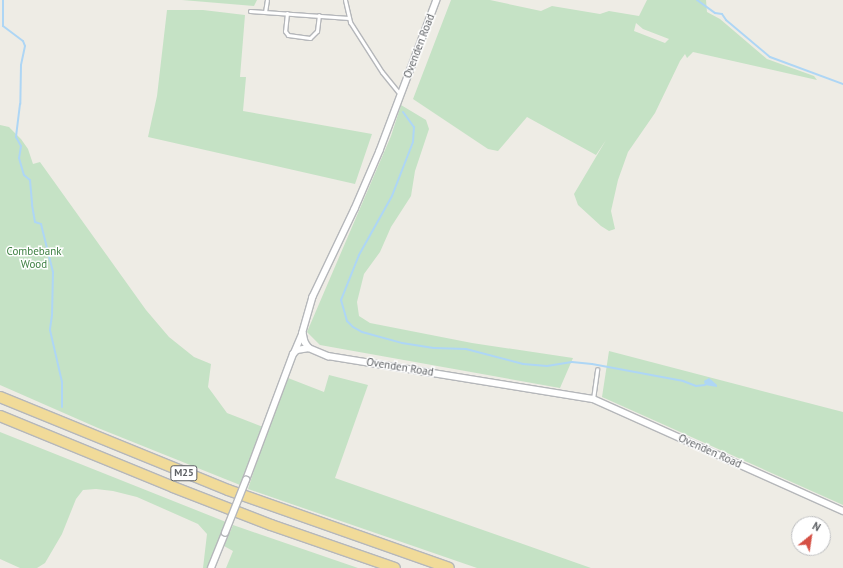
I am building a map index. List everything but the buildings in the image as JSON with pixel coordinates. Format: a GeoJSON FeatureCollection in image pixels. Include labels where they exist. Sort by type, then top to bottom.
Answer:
{"type":"FeatureCollection","features":[{"type":"Feature","properties":{"kind":"highway","name":"M25"},"geometry":{"type":"LineString","coordinates":[[0,397],[228,490],[449,568]]}},
{"type":"Feature","properties":{"kind":"highway","name":"M25"},"geometry":{"type":"LineString","coordinates":[[0,416],[180,490],[271,525],[394,568]]}},
{"type":"Feature","properties":{"kind":"street","name":"Ovenden Road"},"geometry":{"type":"LineString","coordinates":[[211,568],[293,354],[303,333],[313,297],[355,209],[380,151],[400,94],[437,0]]}},
{"type":"Feature","properties":{"kind":"street"},"geometry":{"type":"LineString","coordinates":[[293,354],[297,350],[309,348],[305,342],[303,333]]}},
{"type":"Feature","properties":{"kind":"street","name":"Ovenden Road"},"geometry":{"type":"LineString","coordinates":[[309,348],[328,356],[593,399],[843,511]]}},
{"type":"Feature","properties":{"kind":"lane"},"geometry":{"type":"LineString","coordinates":[[266,0],[266,12]]}},
{"type":"Feature","properties":{"kind":"lane"},"geometry":{"type":"LineString","coordinates":[[345,0],[349,18],[382,72],[400,94]]}},
{"type":"Feature","properties":{"kind":"lane"},"geometry":{"type":"LineString","coordinates":[[250,10],[349,18]]}},
{"type":"Feature","properties":{"kind":"lane"},"geometry":{"type":"LineString","coordinates":[[287,13],[285,31],[288,35],[310,38],[317,31],[318,15]]}},
{"type":"Feature","properties":{"kind":"lane"},"geometry":{"type":"LineString","coordinates":[[593,399],[597,369]]}},
{"type":"Feature","properties":{"kind":"green space"},"geometry":{"type":"Polygon","coordinates":[[[182,0],[257,0],[254,6],[182,0]]]}},
{"type":"Feature","properties":{"kind":"green space"},"geometry":{"type":"Polygon","coordinates":[[[451,0],[490,0],[541,11],[552,6],[600,14],[609,11],[639,16],[647,0],[706,0],[707,12],[720,19],[767,59],[814,76],[817,80],[693,52],[687,58],[685,54],[680,61],[655,113],[628,152],[618,180],[611,211],[615,229],[609,231],[601,226],[578,205],[574,194],[606,140],[596,155],[527,117],[498,151],[488,149],[413,99],[451,0]],[[636,23],[634,31],[665,43],[669,39],[643,29],[636,23]]]}},
{"type":"Feature","properties":{"kind":"green space"},"geometry":{"type":"Polygon","coordinates":[[[167,10],[203,10],[245,15],[240,77],[246,77],[243,111],[372,134],[355,184],[148,137],[157,96],[167,10]]]}},
{"type":"Feature","properties":{"kind":"green space"},"geometry":{"type":"Polygon","coordinates":[[[401,105],[426,120],[429,129],[415,171],[411,196],[391,227],[380,252],[364,274],[357,302],[359,316],[370,323],[472,343],[573,358],[560,388],[320,345],[307,332],[391,136],[401,105]]]}},
{"type":"Feature","properties":{"kind":"green space","name":"Combebank Wood"},"geometry":{"type":"Polygon","coordinates":[[[0,125],[9,127],[21,139],[28,149],[33,164],[40,162],[146,310],[169,337],[194,357],[211,364],[208,387],[227,413],[263,427],[240,485],[98,428],[0,385],[0,125]]]}},
{"type":"Feature","properties":{"kind":"green space"},"geometry":{"type":"Polygon","coordinates":[[[609,351],[843,412],[843,505],[602,397],[609,351]]]}},
{"type":"Feature","properties":{"kind":"green space"},"geometry":{"type":"Polygon","coordinates":[[[329,375],[368,385],[335,478],[591,568],[477,568],[248,489],[260,452],[288,378],[324,392],[329,375]]]}},
{"type":"Feature","properties":{"kind":"green space"},"geometry":{"type":"Polygon","coordinates":[[[0,432],[226,522],[208,568],[203,568],[207,534],[198,524],[137,497],[113,491],[96,489],[83,490],[76,499],[62,534],[45,563],[37,568],[20,568],[0,559],[0,432]]]}},
{"type":"Feature","properties":{"kind":"green space"},"geometry":{"type":"Polygon","coordinates":[[[233,525],[358,568],[226,568],[233,551],[224,546],[233,525]]]}},
{"type":"Feature","properties":{"kind":"water"},"geometry":{"type":"Polygon","coordinates":[[[709,378],[717,385],[717,387],[705,385],[704,381],[709,378]]]}},
{"type":"Feature","properties":{"kind":"waterway"},"geometry":{"type":"LineString","coordinates":[[3,0],[3,26],[23,41],[25,46],[21,65],[20,104],[16,137],[21,146],[19,158],[24,175],[30,180],[35,222],[41,224],[53,272],[52,315],[50,330],[62,382],[62,407]]}},
{"type":"Feature","properties":{"kind":"waterway"},"geometry":{"type":"LineString","coordinates":[[697,0],[715,13],[722,14],[726,20],[770,57],[843,84]]}},
{"type":"Feature","properties":{"kind":"waterway"},"geometry":{"type":"LineString","coordinates":[[403,112],[414,127],[413,142],[392,196],[359,255],[341,300],[347,321],[353,327],[362,332],[402,343],[434,348],[466,349],[523,364],[547,366],[572,362],[592,364],[683,381],[696,386],[705,385]]}}]}
